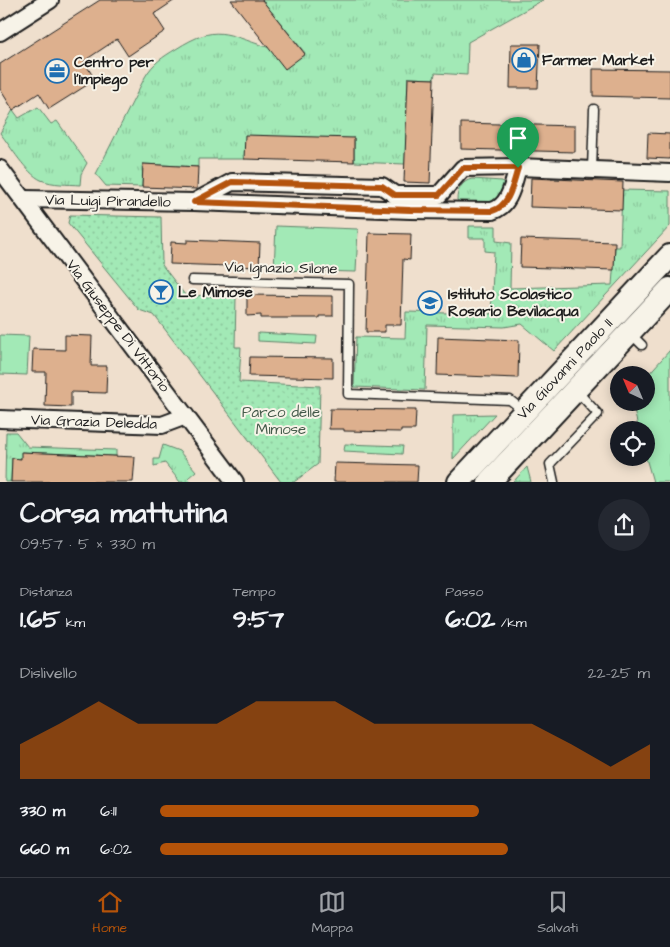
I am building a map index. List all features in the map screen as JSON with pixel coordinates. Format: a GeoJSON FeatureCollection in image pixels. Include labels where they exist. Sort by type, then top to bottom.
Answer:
{"type":"FeatureCollection","features":[{"type":"Feature","properties":{"kind":"street"},"geometry":{"type":"LineString","coordinates":[[0,32],[50,0]]}},
{"type":"Feature","properties":{"kind":"street","name":"Via Luigi Pirandello"},"geometry":{"type":"LineString","coordinates":[[194,202],[232,182],[382,186],[395,195],[439,195],[463,168],[670,173]]}},
{"type":"Feature","properties":{"kind":"street","name":"Via Luigi Pirandello"},"geometry":{"type":"LineString","coordinates":[[23,199],[492,211],[504,205],[518,168]]}},
{"type":"Feature","properties":{"kind":"street","name":"Via Giuseppe Di Vittorio"},"geometry":{"type":"LineString","coordinates":[[0,169],[236,482]]}},
{"type":"Feature","properties":{"kind":"street","name":"Via Giovanni Paolo II"},"geometry":{"type":"LineString","coordinates":[[459,482],[670,256]]}},
{"type":"Feature","properties":{"kind":"street","name":"Via Giovanni Paolo II"},"geometry":{"type":"LineString","coordinates":[[489,482],[575,390],[636,339],[670,289]]}},
{"type":"Feature","properties":{"kind":"street","name":"Via Grazia Deledda"},"geometry":{"type":"LineString","coordinates":[[0,419],[162,425],[186,416]]}},
{"type":"Feature","properties":{"kind":"lane"},"geometry":{"type":"LineString","coordinates":[[592,170],[594,109]]}},
{"type":"Feature","properties":{"kind":"lane","name":"Via Ignazio Silone"},"geometry":{"type":"LineString","coordinates":[[192,280],[350,284],[348,394],[510,400],[525,412]]}},
{"type":"Feature","properties":{"kind":"lane"},"geometry":{"type":"LineString","coordinates":[[554,482],[550,464],[598,414],[575,390]]}},
{"type":"Feature","properties":{"kind":"green space"},"geometry":{"type":"Polygon","coordinates":[[[262,0],[543,0],[468,42],[467,75],[435,73],[434,79],[408,78],[405,164],[354,162],[354,138],[244,159],[198,159],[198,167],[143,164],[142,187],[106,186],[96,174],[145,77],[155,64],[167,55],[202,36],[221,33],[267,47],[305,53],[262,0]]]}},
{"type":"Feature","properties":{"kind":"green space"},"geometry":{"type":"Polygon","coordinates":[[[38,107],[51,124],[57,121],[87,163],[81,174],[80,185],[50,183],[35,177],[24,166],[0,133],[13,110],[19,118],[38,107]]]}},
{"type":"Feature","properties":{"kind":"green space"},"geometry":{"type":"Polygon","coordinates":[[[472,179],[502,181],[504,184],[499,199],[489,204],[460,202],[457,200],[461,187],[465,182],[472,179]]]}},
{"type":"Feature","properties":{"kind":"green space"},"geometry":{"type":"Polygon","coordinates":[[[622,190],[670,191],[670,226],[554,351],[522,324],[504,327],[427,325],[425,390],[354,387],[356,337],[405,338],[406,312],[491,314],[494,252],[485,251],[485,238],[469,238],[469,226],[496,226],[496,241],[511,243],[510,288],[612,285],[615,247],[620,247],[622,190]]]}},
{"type":"Feature","properties":{"kind":"green space","name":"Parco delle Mimose"},"geometry":{"type":"Polygon","coordinates":[[[70,215],[161,217],[162,265],[185,295],[236,297],[235,347],[241,347],[239,382],[320,386],[318,464],[294,482],[281,482],[154,315],[139,310],[68,223],[70,215]]]}},
{"type":"Feature","properties":{"kind":"green space"},"geometry":{"type":"Polygon","coordinates":[[[276,226],[358,229],[356,272],[274,270],[276,226]]]}},
{"type":"Feature","properties":{"kind":"green space"},"geometry":{"type":"Polygon","coordinates":[[[258,333],[317,336],[316,344],[258,341],[258,333]]]}},
{"type":"Feature","properties":{"kind":"green space"},"geometry":{"type":"Polygon","coordinates":[[[0,335],[29,336],[27,375],[0,374],[0,335]]]}},
{"type":"Feature","properties":{"kind":"green space"},"geometry":{"type":"Polygon","coordinates":[[[670,350],[670,482],[653,482],[648,466],[655,466],[655,421],[637,421],[634,411],[655,411],[655,367],[670,350]]]}},
{"type":"Feature","properties":{"kind":"green space"},"geometry":{"type":"Polygon","coordinates":[[[495,414],[453,459],[453,415],[495,414]]]}},
{"type":"Feature","properties":{"kind":"green space"},"geometry":{"type":"Polygon","coordinates":[[[6,432],[16,432],[28,447],[116,450],[116,456],[22,452],[21,459],[12,458],[11,482],[5,482],[6,432]]]}},
{"type":"Feature","properties":{"kind":"green space"},"geometry":{"type":"Polygon","coordinates":[[[345,444],[403,446],[402,454],[344,451],[345,444]]]}},
{"type":"Feature","properties":{"kind":"green space"},"geometry":{"type":"Polygon","coordinates":[[[163,445],[179,451],[196,471],[188,478],[191,482],[180,482],[165,463],[154,466],[154,459],[159,459],[163,445]]]}},
{"type":"Feature","properties":{"kind":"green space"},"geometry":{"type":"Polygon","coordinates":[[[527,467],[531,482],[513,482],[527,467]]]}},
{"type":"Feature","properties":{"kind":"building"},"geometry":{"type":"Polygon","coordinates":[[[100,0],[175,0],[154,14],[165,31],[128,56],[117,39],[84,61],[95,80],[49,109],[39,93],[13,110],[0,89],[0,64],[100,0]]]}},
{"type":"Feature","properties":{"kind":"building"},"geometry":{"type":"Polygon","coordinates":[[[231,0],[262,0],[305,54],[285,69],[231,0]]]}},
{"type":"Feature","properties":{"kind":"building"},"geometry":{"type":"Polygon","coordinates":[[[511,44],[540,44],[538,88],[510,88],[511,44]]]}},
{"type":"Feature","properties":{"kind":"building"},"geometry":{"type":"Polygon","coordinates":[[[593,69],[670,70],[670,98],[593,96],[593,69]]]}},
{"type":"Feature","properties":{"kind":"building"},"geometry":{"type":"Polygon","coordinates":[[[408,78],[434,79],[430,183],[404,182],[408,78]]]}},
{"type":"Feature","properties":{"kind":"building"},"geometry":{"type":"Polygon","coordinates":[[[461,123],[575,126],[575,152],[461,149],[461,123]]]}},
{"type":"Feature","properties":{"kind":"building"},"geometry":{"type":"Polygon","coordinates":[[[648,133],[670,134],[670,159],[647,158],[648,133]]]}},
{"type":"Feature","properties":{"kind":"building"},"geometry":{"type":"Polygon","coordinates":[[[245,135],[354,138],[354,162],[244,159],[245,135]]]}},
{"type":"Feature","properties":{"kind":"building"},"geometry":{"type":"Polygon","coordinates":[[[143,164],[198,167],[197,189],[142,187],[143,164]]]}},
{"type":"Feature","properties":{"kind":"building"},"geometry":{"type":"Polygon","coordinates":[[[531,178],[623,182],[622,210],[530,207],[531,178]]]}},
{"type":"Feature","properties":{"kind":"building"},"geometry":{"type":"Polygon","coordinates":[[[369,233],[411,234],[410,260],[403,259],[401,325],[385,325],[385,332],[366,332],[369,233]]]}},
{"type":"Feature","properties":{"kind":"building"},"geometry":{"type":"Polygon","coordinates":[[[521,239],[615,242],[614,270],[520,267],[521,239]]]}},
{"type":"Feature","properties":{"kind":"building"},"geometry":{"type":"Polygon","coordinates":[[[187,240],[260,243],[259,267],[170,264],[171,242],[187,243],[187,240]]]}},
{"type":"Feature","properties":{"kind":"building"},"geometry":{"type":"Polygon","coordinates":[[[247,295],[333,296],[333,316],[319,316],[319,318],[261,318],[261,315],[247,316],[247,295]]]}},
{"type":"Feature","properties":{"kind":"building"},"geometry":{"type":"Polygon","coordinates":[[[65,335],[92,336],[91,366],[107,366],[106,393],[71,392],[71,407],[45,406],[46,372],[32,372],[33,349],[65,350],[65,335]]]}},
{"type":"Feature","properties":{"kind":"building"},"geometry":{"type":"Polygon","coordinates":[[[438,337],[519,340],[518,378],[437,375],[438,337]]]}},
{"type":"Feature","properties":{"kind":"building"},"geometry":{"type":"Polygon","coordinates":[[[250,357],[333,358],[333,378],[249,376],[250,357]]]}},
{"type":"Feature","properties":{"kind":"building"},"geometry":{"type":"Polygon","coordinates":[[[330,409],[416,410],[415,430],[401,430],[401,432],[329,429],[330,409]]]}},
{"type":"Feature","properties":{"kind":"building"},"geometry":{"type":"Polygon","coordinates":[[[21,452],[135,457],[133,482],[11,482],[12,458],[21,459],[21,452]]]}},
{"type":"Feature","properties":{"kind":"building"},"geometry":{"type":"Polygon","coordinates":[[[335,463],[418,465],[417,482],[334,482],[335,463]]]}},
{"type":"Feature","properties":{"kind":"place","name":"Farmer Market"},"geometry":{"type":"Point","coordinates":[524,60]}},
{"type":"Feature","properties":{"kind":"place","name":"Centro per l'Impiego"},"geometry":{"type":"Point","coordinates":[57,71]}},
{"type":"Feature","properties":{"kind":"place","name":"Le Mimose"},"geometry":{"type":"Point","coordinates":[161,292]}},
{"type":"Feature","properties":{"kind":"place","name":"Istituto Scolastico Rosario Bevilacqua"},"geometry":{"type":"Point","coordinates":[430,303]}},
{"type":"Feature","properties":{"kind":"route"},"geometry":{"type":"LineString","coordinates":[[463,168],[518,168],[504,205],[492,211],[194,202],[232,182],[382,186],[395,195],[439,195],[463,168]]}}]}
